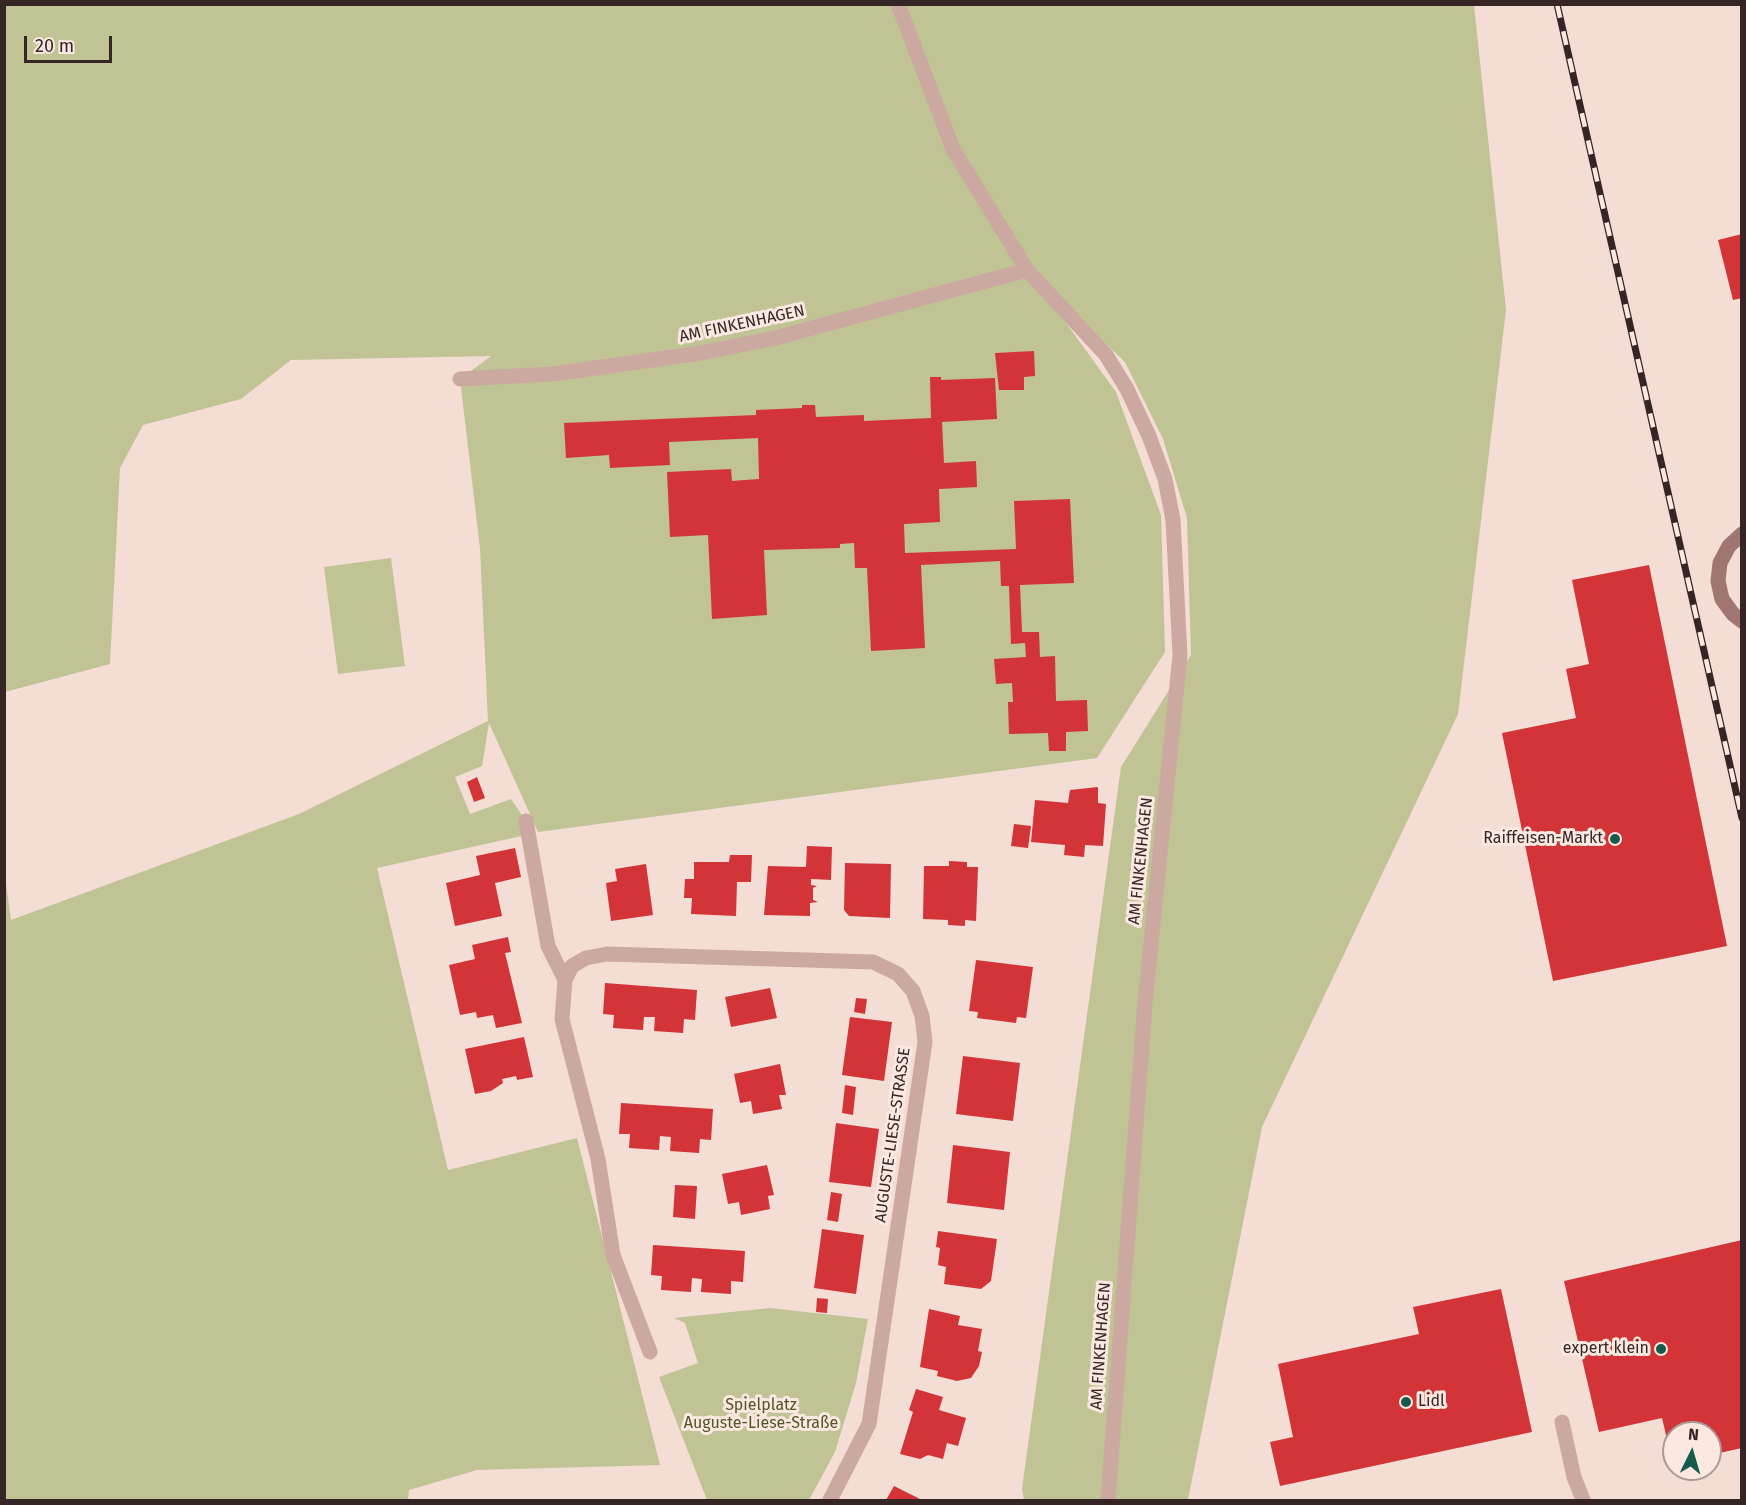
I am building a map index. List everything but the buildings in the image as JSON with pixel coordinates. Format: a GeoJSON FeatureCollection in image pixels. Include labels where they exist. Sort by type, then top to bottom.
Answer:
{"type":"FeatureCollection","features":[{"type":"Feature","properties":{"kind":"main road"},"geometry":{"type":"LineString","coordinates":[[1742,534],[1729,546],[1720,562],[1718,581],[1722,599],[1732,615],[1742,621]]}},
{"type":"Feature","properties":{"kind":"street","name":"AM FINKENHAGEN"},"geometry":{"type":"LineString","coordinates":[[898,4],[953,149],[1027,270],[1106,355],[1127,389],[1149,436],[1165,479],[1173,520],[1180,655],[1145,1004],[1108,1500]]}},
{"type":"Feature","properties":{"kind":"street","name":"AM FINKENHAGEN"},"geometry":{"type":"LineString","coordinates":[[459,379],[553,374],[701,353],[775,338],[1027,270]]}},
{"type":"Feature","properties":{"kind":"street"},"geometry":{"type":"LineString","coordinates":[[526,821],[548,946],[565,980],[562,1019],[598,1159],[613,1255],[650,1352]]}},
{"type":"Feature","properties":{"kind":"street","name":"AUGUSTE-LIESE-STRASSE"},"geometry":{"type":"LineString","coordinates":[[565,980],[572,966],[586,958],[607,954],[873,962],[898,974],[914,991],[922,1016],[925,1042],[869,1424],[830,1500]]}},
{"type":"Feature","properties":{"kind":"street"},"geometry":{"type":"LineString","coordinates":[[1562,1422],[1574,1478],[1583,1500]]}},
{"type":"Feature","properties":{"kind":"green space"},"geometry":{"type":"Polygon","coordinates":[[[5,5],[1474,5],[1506,310],[1458,714],[1262,1127],[1188,1500],[1024,1500],[1022,1489],[1121,767],[1191,655],[1187,518],[1163,439],[1125,362],[1030,273],[1116,392],[1161,515],[1165,652],[1097,758],[538,832],[489,723],[482,766],[455,777],[470,814],[511,799],[526,821],[526,835],[377,868],[448,1170],[577,1138],[660,1465],[477,1470],[409,1490],[408,1500],[5,1500],[5,877],[11,920],[299,814],[488,721],[480,548],[460,379],[491,356],[291,360],[241,399],[143,425],[120,468],[110,664],[5,692],[5,5]]]}},
{"type":"Feature","properties":{"kind":"green space"},"geometry":{"type":"Polygon","coordinates":[[[391,558],[405,666],[338,674],[324,567],[391,558]]]}},
{"type":"Feature","properties":{"kind":"green space","name":"Spielplatz Auguste-Liese-Straße"},"geometry":{"type":"Polygon","coordinates":[[[770,1308],[868,1319],[856,1383],[835,1452],[809,1500],[707,1500],[659,1377],[698,1363],[685,1323],[674,1318],[770,1308]]]}},
{"type":"Feature","properties":{"kind":"railway"},"geometry":{"type":"LineString","coordinates":[[1557,4],[1742,818]]}},
{"type":"Feature","properties":{"kind":"place","name":"Raiffeisen-Markt"},"geometry":{"type":"Point","coordinates":[1615,839]}},
{"type":"Feature","properties":{"kind":"place","name":"expert klein"},"geometry":{"type":"Point","coordinates":[1661,1349]}},
{"type":"Feature","properties":{"kind":"place","name":"Lidl"},"geometry":{"type":"Point","coordinates":[1406,1402]}}]}
